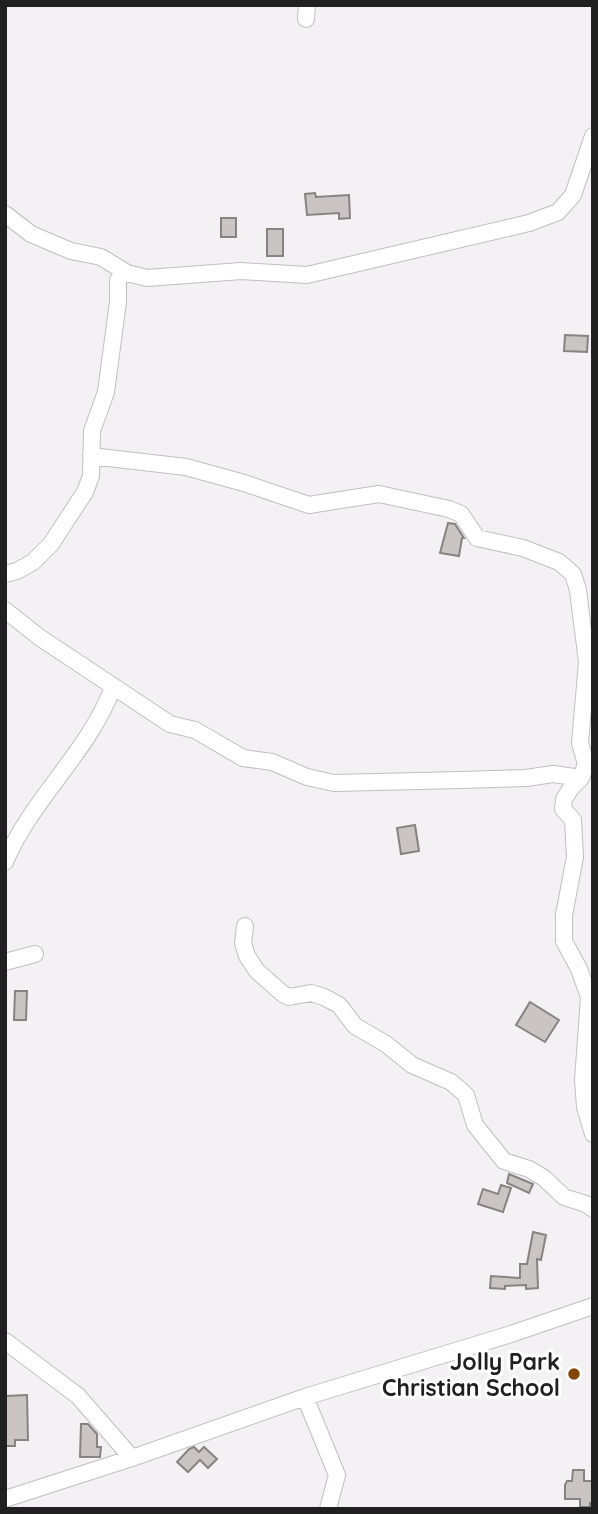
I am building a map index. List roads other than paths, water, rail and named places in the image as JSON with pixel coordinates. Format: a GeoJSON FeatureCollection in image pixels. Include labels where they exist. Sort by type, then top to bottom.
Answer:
{"type":"FeatureCollection","features":[{"type":"Feature","properties":{"kind":"street"},"geometry":{"type":"LineString","coordinates":[[5,214],[31,234],[71,251],[101,257],[122,270],[147,278],[242,271],[307,275],[529,223],[558,212],[573,195],[593,136]]}},
{"type":"Feature","properties":{"kind":"street"},"geometry":{"type":"LineString","coordinates":[[5,574],[33,562],[51,544],[85,492],[91,476],[92,431],[106,392],[118,302],[118,281],[122,270]]}},
{"type":"Feature","properties":{"kind":"street"},"geometry":{"type":"LineString","coordinates":[[91,456],[196,469],[309,505],[379,494],[449,509],[461,514],[477,538],[523,548],[559,562],[573,574],[578,590],[587,662],[580,743],[586,764],[581,778],[564,799],[563,809],[573,820],[575,857],[564,915],[564,941],[579,969],[589,997],[583,1080],[585,1107],[593,1134]]}},
{"type":"Feature","properties":{"kind":"street"},"geometry":{"type":"LineString","coordinates":[[5,610],[39,637],[170,724],[195,730],[243,758],[272,762],[307,777],[334,783],[461,780],[553,774],[581,778]]}},
{"type":"Feature","properties":{"kind":"street"},"geometry":{"type":"LineString","coordinates":[[5,862],[49,788],[104,710],[113,687]]}},
{"type":"Feature","properties":{"kind":"street"},"geometry":{"type":"LineString","coordinates":[[245,926],[243,943],[247,956],[257,971],[283,994],[289,997],[311,993],[324,997],[339,1005],[355,1026],[386,1044],[412,1065],[451,1082],[466,1095],[475,1125],[504,1161],[529,1169],[544,1178],[564,1197],[593,1209]]}},
{"type":"Feature","properties":{"kind":"street"},"geometry":{"type":"LineString","coordinates":[[5,962],[35,954]]}},
{"type":"Feature","properties":{"kind":"street"},"geometry":{"type":"LineString","coordinates":[[5,1499],[132,1458],[305,1396],[511,1334],[593,1306]]}},
{"type":"Feature","properties":{"kind":"street"},"geometry":{"type":"LineString","coordinates":[[5,1341],[78,1396],[132,1458]]}},
{"type":"Feature","properties":{"kind":"street"},"geometry":{"type":"LineString","coordinates":[[305,1396],[337,1475],[328,1509]]}},
{"type":"Feature","properties":{"kind":"place","name":"Jolly Park Christian School"},"geometry":{"type":"Point","coordinates":[574,1374]}}]}
